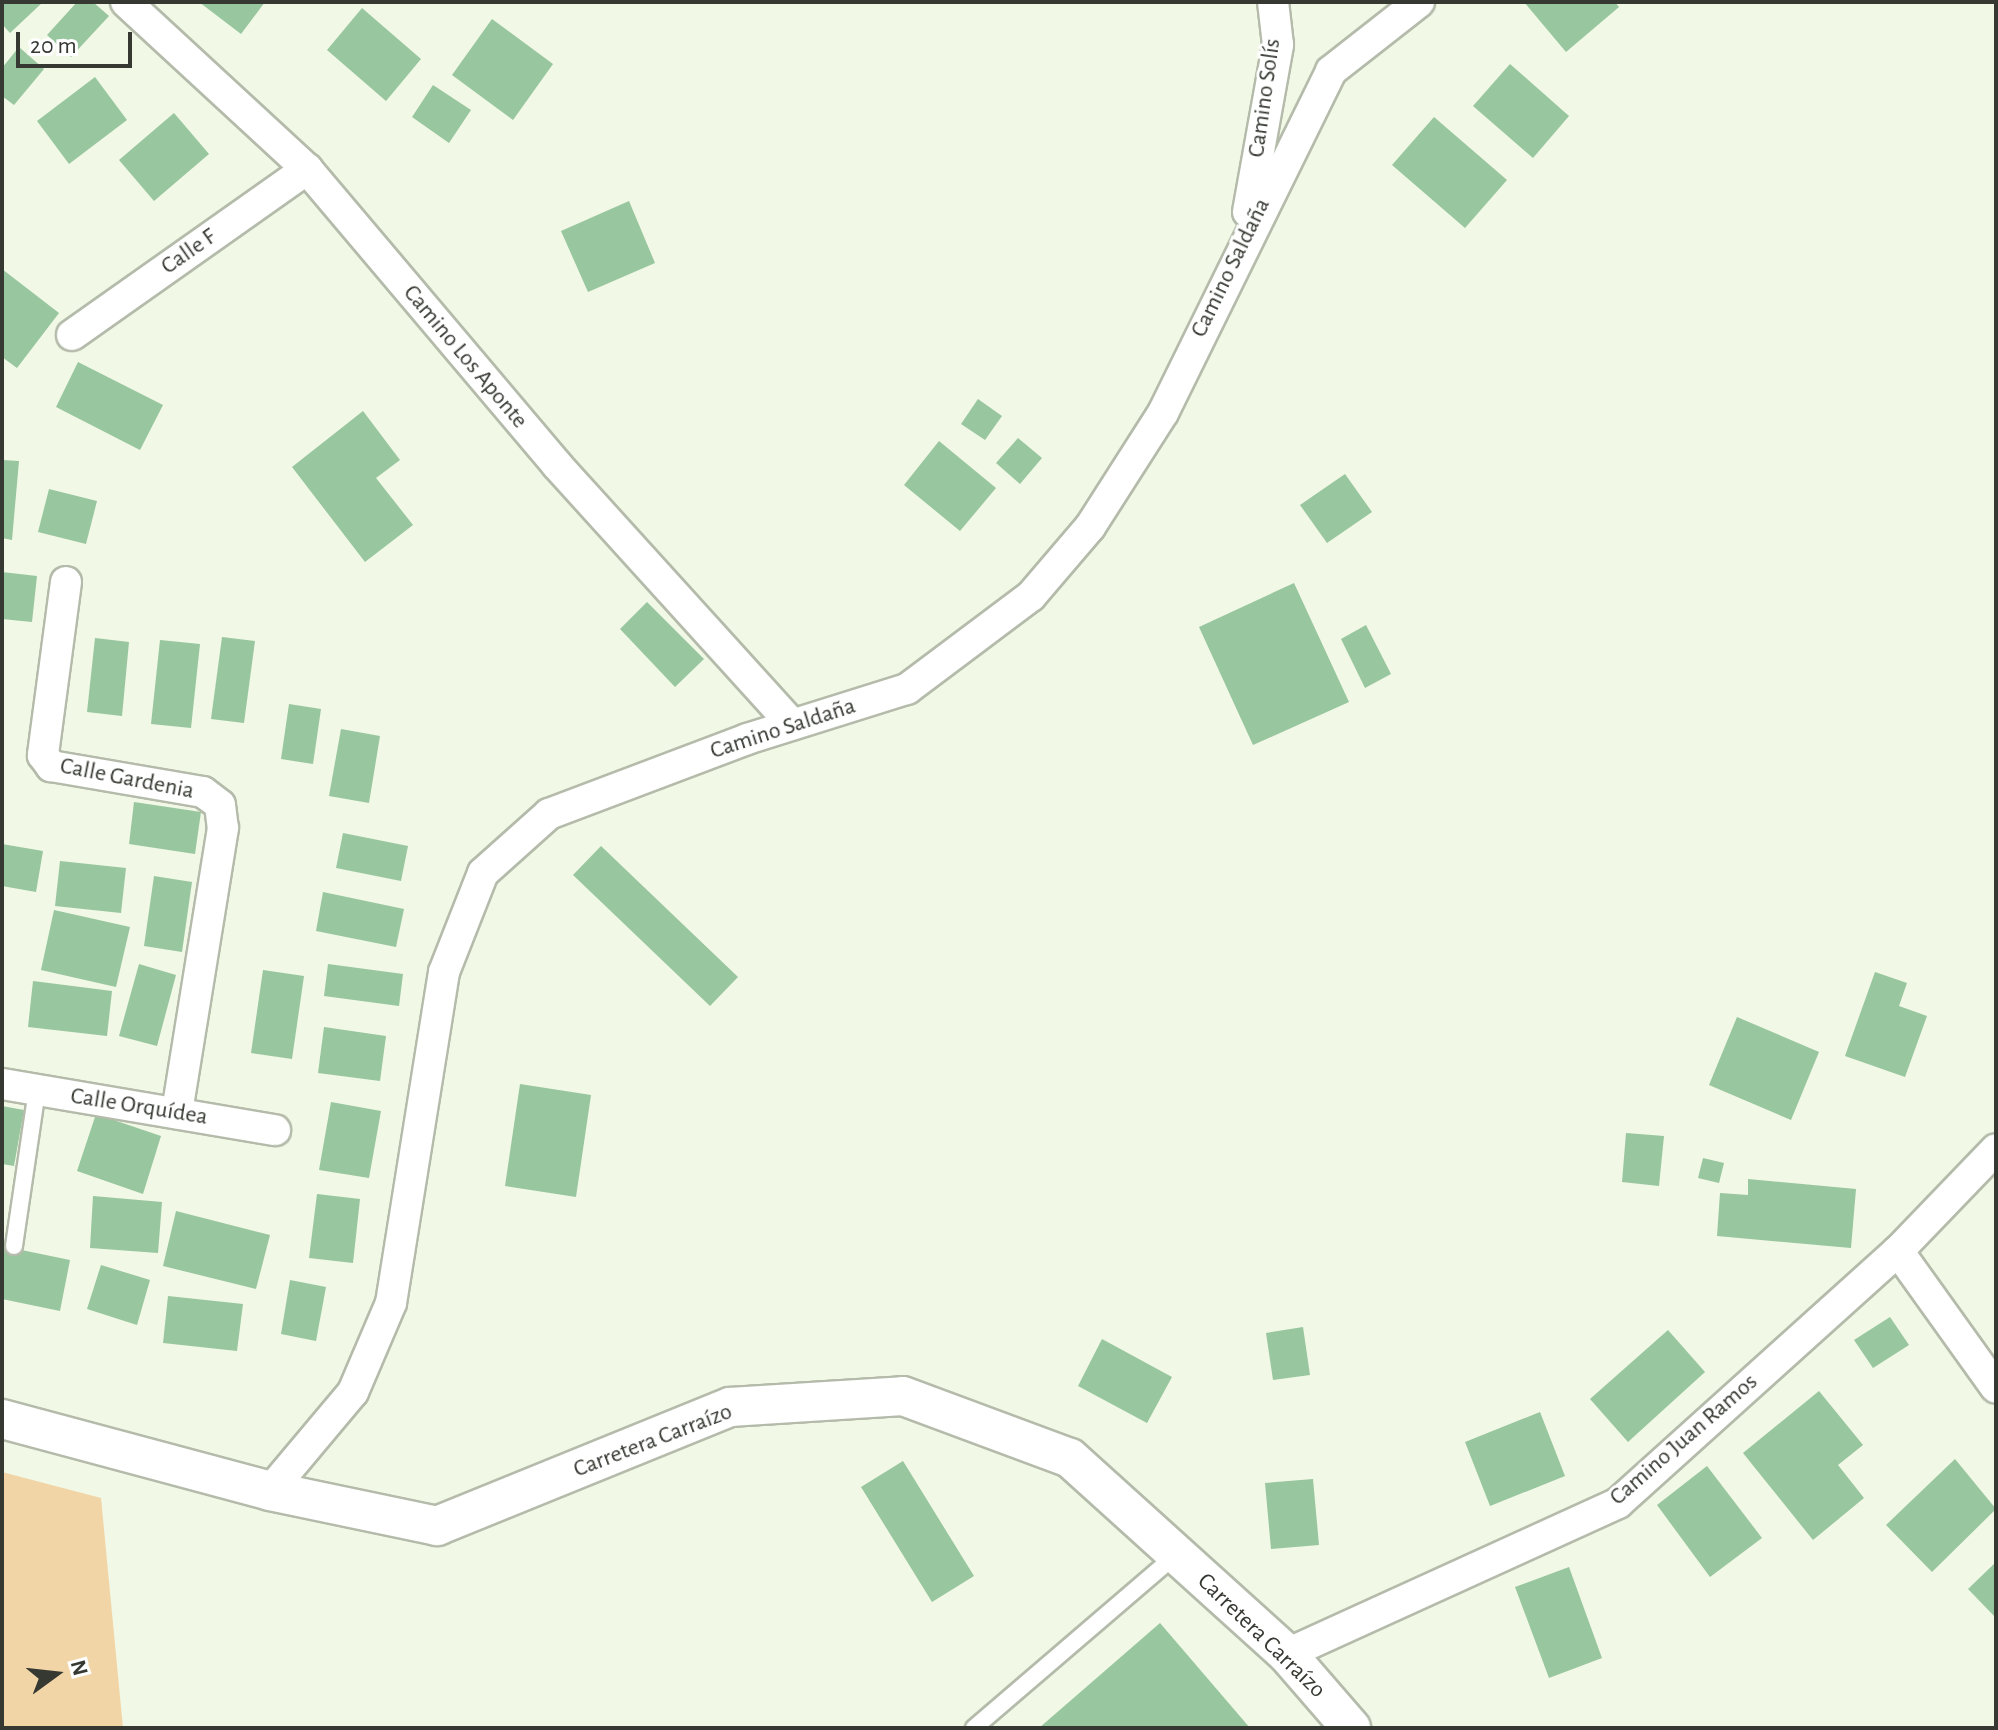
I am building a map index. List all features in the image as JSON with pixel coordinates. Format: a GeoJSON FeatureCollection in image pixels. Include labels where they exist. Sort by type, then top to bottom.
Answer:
{"type":"FeatureCollection","features":[{"type":"Feature","properties":{"kind":"street","name":"Camino Los Aponte"},"geometry":{"type":"LineString","coordinates":[[126,2],[307,169],[557,465],[792,724]]}},
{"type":"Feature","properties":{"kind":"street","name":"Camino Solís"},"geometry":{"type":"LineString","coordinates":[[1242,241],[1278,45],[1273,2]]}},
{"type":"Feature","properties":{"kind":"street","name":"Camino Saldaña"},"geometry":{"type":"LineString","coordinates":[[270,1491],[353,1392],[391,1303],[444,972],[483,873],[549,814],[792,724],[907,689],[1031,596],[1090,527],[1163,413],[1242,241],[1331,71],[1419,2]]}},
{"type":"Feature","properties":{"kind":"street","name":"Calle F"},"geometry":{"type":"LineString","coordinates":[[72,335],[307,169]]}},
{"type":"Feature","properties":{"kind":"street","name":"Calle Gardenia"},"geometry":{"type":"LineString","coordinates":[[66,582],[43,755],[51,766],[203,792],[220,805],[223,828],[177,1113]]}},
{"type":"Feature","properties":{"kind":"street","name":"Calle Orquídea"},"geometry":{"type":"LineString","coordinates":[[2,1084],[275,1130]]}},
{"type":"Feature","properties":{"kind":"street","name":"Camino Juan Ramos"},"geometry":{"type":"LineString","coordinates":[[1287,1654],[1618,1503],[1898,1251],[1996,1149]]}},
{"type":"Feature","properties":{"kind":"street"},"geometry":{"type":"LineString","coordinates":[[1898,1251],[1996,1388]]}},
{"type":"Feature","properties":{"kind":"street","name":"Carretera Carraízo"},"geometry":{"type":"LineString","coordinates":[[2,1419],[270,1491],[437,1526],[730,1407],[903,1396],[1070,1458],[1287,1654],[1351,1728]]}},
{"type":"Feature","properties":{"kind":"lane"},"geometry":{"type":"LineString","coordinates":[[14,1246],[37,1090]]}},
{"type":"Feature","properties":{"kind":"lane"},"geometry":{"type":"LineString","coordinates":[[974,1728],[1177,1554]]}},
{"type":"Feature","properties":{"kind":"shaded area"},"geometry":{"type":"Polygon","coordinates":[[[2,1472],[101,1498],[123,1728],[2,1728],[2,1472]]]}},
{"type":"Feature","properties":{"kind":"building"},"geometry":{"type":"Polygon","coordinates":[[[2,2],[43,2],[10,33],[2,24],[2,2]]]}},
{"type":"Feature","properties":{"kind":"building"},"geometry":{"type":"Polygon","coordinates":[[[77,2],[93,2],[109,16],[71,57],[47,35],[77,2]]]}},
{"type":"Feature","properties":{"kind":"building"},"geometry":{"type":"Polygon","coordinates":[[[199,2],[265,2],[241,34],[199,2]]]}},
{"type":"Feature","properties":{"kind":"building"},"geometry":{"type":"Polygon","coordinates":[[[1524,2],[1615,2],[1619,7],[1566,52],[1524,2]]]}},
{"type":"Feature","properties":{"kind":"building"},"geometry":{"type":"Polygon","coordinates":[[[362,8],[421,59],[386,101],[327,50],[362,8]]]}},
{"type":"Feature","properties":{"kind":"building"},"geometry":{"type":"Polygon","coordinates":[[[492,19],[553,64],[513,120],[452,75],[492,19]]]}},
{"type":"Feature","properties":{"kind":"building"},"geometry":{"type":"Polygon","coordinates":[[[19,47],[44,69],[14,105],[2,96],[2,68],[19,47]]]}},
{"type":"Feature","properties":{"kind":"building"},"geometry":{"type":"Polygon","coordinates":[[[1510,64],[1569,116],[1533,158],[1473,106],[1510,64]]]}},
{"type":"Feature","properties":{"kind":"building"},"geometry":{"type":"Polygon","coordinates":[[[95,77],[127,120],[69,164],[37,121],[95,77]]]}},
{"type":"Feature","properties":{"kind":"building"},"geometry":{"type":"Polygon","coordinates":[[[433,85],[471,110],[449,143],[412,117],[433,85]]]}},
{"type":"Feature","properties":{"kind":"building"},"geometry":{"type":"Polygon","coordinates":[[[174,113],[209,154],[154,201],[119,160],[174,113]]]}},
{"type":"Feature","properties":{"kind":"building"},"geometry":{"type":"Polygon","coordinates":[[[1434,117],[1507,180],[1465,228],[1392,165],[1434,117]]]}},
{"type":"Feature","properties":{"kind":"building"},"geometry":{"type":"Polygon","coordinates":[[[629,201],[655,263],[588,292],[561,231],[629,201]]]}},
{"type":"Feature","properties":{"kind":"building"},"geometry":{"type":"Polygon","coordinates":[[[2,269],[59,313],[17,368],[2,357],[2,269]]]}},
{"type":"Feature","properties":{"kind":"building"},"geometry":{"type":"Polygon","coordinates":[[[78,362],[163,405],[140,450],[56,407],[78,362]]]}},
{"type":"Feature","properties":{"kind":"building"},"geometry":{"type":"Polygon","coordinates":[[[978,399],[1002,416],[985,440],[961,424],[978,399]]]}},
{"type":"Feature","properties":{"kind":"building"},"geometry":{"type":"Polygon","coordinates":[[[363,411],[400,460],[376,478],[413,525],[365,562],[292,467],[363,411]]]}},
{"type":"Feature","properties":{"kind":"building"},"geometry":{"type":"Polygon","coordinates":[[[1018,438],[1042,458],[1020,484],[996,463],[1018,438]]]}},
{"type":"Feature","properties":{"kind":"building"},"geometry":{"type":"Polygon","coordinates":[[[939,441],[996,488],[960,531],[904,485],[939,441]]]}},
{"type":"Feature","properties":{"kind":"building"},"geometry":{"type":"Polygon","coordinates":[[[2,460],[19,461],[12,540],[2,538],[2,460]]]}},
{"type":"Feature","properties":{"kind":"building"},"geometry":{"type":"Polygon","coordinates":[[[1345,474],[1372,512],[1327,543],[1300,505],[1345,474]]]}},
{"type":"Feature","properties":{"kind":"building"},"geometry":{"type":"Polygon","coordinates":[[[49,489],[97,501],[86,544],[38,532],[49,489]]]}},
{"type":"Feature","properties":{"kind":"building"},"geometry":{"type":"Polygon","coordinates":[[[2,572],[37,576],[32,622],[2,619],[2,572]]]}},
{"type":"Feature","properties":{"kind":"building"},"geometry":{"type":"Polygon","coordinates":[[[1294,583],[1349,702],[1253,745],[1199,627],[1294,583]]]}},
{"type":"Feature","properties":{"kind":"building"},"geometry":{"type":"Polygon","coordinates":[[[647,602],[704,659],[675,687],[620,629],[647,602]]]}},
{"type":"Feature","properties":{"kind":"building"},"geometry":{"type":"Polygon","coordinates":[[[1366,625],[1391,674],[1365,688],[1341,639],[1366,625]]]}},
{"type":"Feature","properties":{"kind":"building"},"geometry":{"type":"Polygon","coordinates":[[[222,637],[255,641],[244,723],[211,719],[222,637]]]}},
{"type":"Feature","properties":{"kind":"building"},"geometry":{"type":"Polygon","coordinates":[[[95,638],[129,642],[122,716],[87,712],[95,638]]]}},
{"type":"Feature","properties":{"kind":"building"},"geometry":{"type":"Polygon","coordinates":[[[160,640],[200,644],[191,728],[151,724],[160,640]]]}},
{"type":"Feature","properties":{"kind":"building"},"geometry":{"type":"Polygon","coordinates":[[[289,704],[321,709],[313,764],[281,759],[289,704]]]}},
{"type":"Feature","properties":{"kind":"building"},"geometry":{"type":"Polygon","coordinates":[[[341,729],[380,736],[369,803],[329,796],[341,729]]]}},
{"type":"Feature","properties":{"kind":"building"},"geometry":{"type":"Polygon","coordinates":[[[134,802],[201,812],[195,854],[129,844],[134,802]]]}},
{"type":"Feature","properties":{"kind":"building"},"geometry":{"type":"Polygon","coordinates":[[[343,833],[408,846],[401,881],[336,868],[343,833]]]}},
{"type":"Feature","properties":{"kind":"building"},"geometry":{"type":"Polygon","coordinates":[[[2,844],[43,851],[36,892],[2,886],[2,844]]]}},
{"type":"Feature","properties":{"kind":"building"},"geometry":{"type":"Polygon","coordinates":[[[601,846],[738,977],[710,1006],[573,875],[601,846]]]}},
{"type":"Feature","properties":{"kind":"building"},"geometry":{"type":"Polygon","coordinates":[[[60,861],[126,868],[121,913],[55,906],[60,861]]]}},
{"type":"Feature","properties":{"kind":"building"},"geometry":{"type":"Polygon","coordinates":[[[154,876],[192,882],[182,952],[144,946],[154,876]]]}},
{"type":"Feature","properties":{"kind":"building"},"geometry":{"type":"Polygon","coordinates":[[[323,892],[404,909],[396,947],[316,931],[323,892]]]}},
{"type":"Feature","properties":{"kind":"building"},"geometry":{"type":"Polygon","coordinates":[[[54,910],[130,927],[116,987],[41,970],[54,910]]]}},
{"type":"Feature","properties":{"kind":"building"},"geometry":{"type":"Polygon","coordinates":[[[139,964],[176,975],[157,1046],[119,1036],[139,964]]]}},
{"type":"Feature","properties":{"kind":"building"},"geometry":{"type":"Polygon","coordinates":[[[328,964],[403,974],[399,1006],[324,996],[328,964]]]}},
{"type":"Feature","properties":{"kind":"building"},"geometry":{"type":"Polygon","coordinates":[[[263,970],[304,976],[292,1059],[251,1053],[263,970]]]}},
{"type":"Feature","properties":{"kind":"building"},"geometry":{"type":"Polygon","coordinates":[[[1875,972],[1907,983],[1899,1006],[1927,1016],[1905,1077],[1845,1056],[1875,972]]]}},
{"type":"Feature","properties":{"kind":"building"},"geometry":{"type":"Polygon","coordinates":[[[33,981],[112,991],[107,1036],[28,1027],[33,981]]]}},
{"type":"Feature","properties":{"kind":"building"},"geometry":{"type":"Polygon","coordinates":[[[1737,1017],[1819,1052],[1791,1120],[1709,1085],[1737,1017]]]}},
{"type":"Feature","properties":{"kind":"building"},"geometry":{"type":"Polygon","coordinates":[[[324,1027],[386,1036],[380,1081],[318,1073],[324,1027]]]}},
{"type":"Feature","properties":{"kind":"building"},"geometry":{"type":"Polygon","coordinates":[[[520,1084],[591,1095],[576,1197],[505,1186],[520,1084]]]}},
{"type":"Feature","properties":{"kind":"building"},"geometry":{"type":"Polygon","coordinates":[[[331,1102],[381,1111],[369,1178],[319,1170],[331,1102]]]}},
{"type":"Feature","properties":{"kind":"building"},"geometry":{"type":"Polygon","coordinates":[[[2,1106],[24,1110],[14,1166],[2,1164],[2,1106]]]}},
{"type":"Feature","properties":{"kind":"building"},"geometry":{"type":"Polygon","coordinates":[[[96,1114],[161,1136],[143,1194],[77,1171],[96,1114]]]}},
{"type":"Feature","properties":{"kind":"building"},"geometry":{"type":"Polygon","coordinates":[[[1626,1133],[1664,1136],[1659,1186],[1622,1182],[1626,1133]]]}},
{"type":"Feature","properties":{"kind":"building"},"geometry":{"type":"Polygon","coordinates":[[[1703,1158],[1724,1163],[1719,1183],[1698,1178],[1703,1158]]]}},
{"type":"Feature","properties":{"kind":"building"},"geometry":{"type":"Polygon","coordinates":[[[1748,1179],[1856,1189],[1851,1248],[1717,1236],[1720,1193],[1748,1195],[1748,1179]]]}},
{"type":"Feature","properties":{"kind":"building"},"geometry":{"type":"Polygon","coordinates":[[[317,1194],[360,1199],[353,1263],[309,1258],[317,1194]]]}},
{"type":"Feature","properties":{"kind":"building"},"geometry":{"type":"Polygon","coordinates":[[[93,1196],[162,1202],[158,1253],[90,1248],[93,1196]]]}},
{"type":"Feature","properties":{"kind":"building"},"geometry":{"type":"Polygon","coordinates":[[[176,1211],[270,1235],[256,1289],[163,1266],[176,1211]]]}},
{"type":"Feature","properties":{"kind":"building"},"geometry":{"type":"Polygon","coordinates":[[[2,1246],[70,1260],[60,1311],[2,1299],[2,1246]]]}},
{"type":"Feature","properties":{"kind":"building"},"geometry":{"type":"Polygon","coordinates":[[[101,1265],[150,1280],[137,1325],[87,1309],[101,1265]]]}},
{"type":"Feature","properties":{"kind":"building"},"geometry":{"type":"Polygon","coordinates":[[[290,1280],[326,1287],[316,1341],[281,1334],[290,1280]]]}},
{"type":"Feature","properties":{"kind":"building"},"geometry":{"type":"Polygon","coordinates":[[[168,1296],[243,1304],[237,1351],[163,1343],[168,1296]]]}},
{"type":"Feature","properties":{"kind":"building"},"geometry":{"type":"Polygon","coordinates":[[[1890,1317],[1909,1345],[1873,1368],[1854,1340],[1890,1317]]]}},
{"type":"Feature","properties":{"kind":"building"},"geometry":{"type":"Polygon","coordinates":[[[1303,1327],[1310,1375],[1273,1380],[1266,1333],[1303,1327]]]}},
{"type":"Feature","properties":{"kind":"building"},"geometry":{"type":"Polygon","coordinates":[[[1668,1330],[1705,1372],[1628,1442],[1590,1399],[1668,1330]]]}},
{"type":"Feature","properties":{"kind":"building"},"geometry":{"type":"Polygon","coordinates":[[[1102,1339],[1172,1377],[1147,1423],[1078,1386],[1102,1339]]]}},
{"type":"Feature","properties":{"kind":"building"},"geometry":{"type":"Polygon","coordinates":[[[1819,1391],[1863,1445],[1838,1465],[1864,1498],[1813,1540],[1743,1453],[1819,1391]]]}},
{"type":"Feature","properties":{"kind":"building"},"geometry":{"type":"Polygon","coordinates":[[[1540,1412],[1565,1476],[1490,1506],[1465,1442],[1540,1412]]]}},
{"type":"Feature","properties":{"kind":"building"},"geometry":{"type":"Polygon","coordinates":[[[1955,1459],[1996,1509],[1932,1572],[1886,1525],[1955,1459]]]}},
{"type":"Feature","properties":{"kind":"building"},"geometry":{"type":"Polygon","coordinates":[[[903,1461],[974,1576],[932,1602],[861,1487],[903,1461]]]}},
{"type":"Feature","properties":{"kind":"building"},"geometry":{"type":"Polygon","coordinates":[[[1707,1466],[1762,1538],[1710,1577],[1657,1505],[1707,1466]]]}},
{"type":"Feature","properties":{"kind":"building"},"geometry":{"type":"Polygon","coordinates":[[[1313,1479],[1319,1545],[1271,1549],[1265,1483],[1313,1479]]]}},
{"type":"Feature","properties":{"kind":"building"},"geometry":{"type":"Polygon","coordinates":[[[1996,1562],[1996,1618],[1968,1589],[1996,1562]]]}},
{"type":"Feature","properties":{"kind":"building"},"geometry":{"type":"Polygon","coordinates":[[[1569,1567],[1602,1658],[1549,1678],[1515,1587],[1569,1567]]]}},
{"type":"Feature","properties":{"kind":"building"},"geometry":{"type":"Polygon","coordinates":[[[1160,1623],[1250,1728],[1039,1728],[1160,1623]]]}}]}
